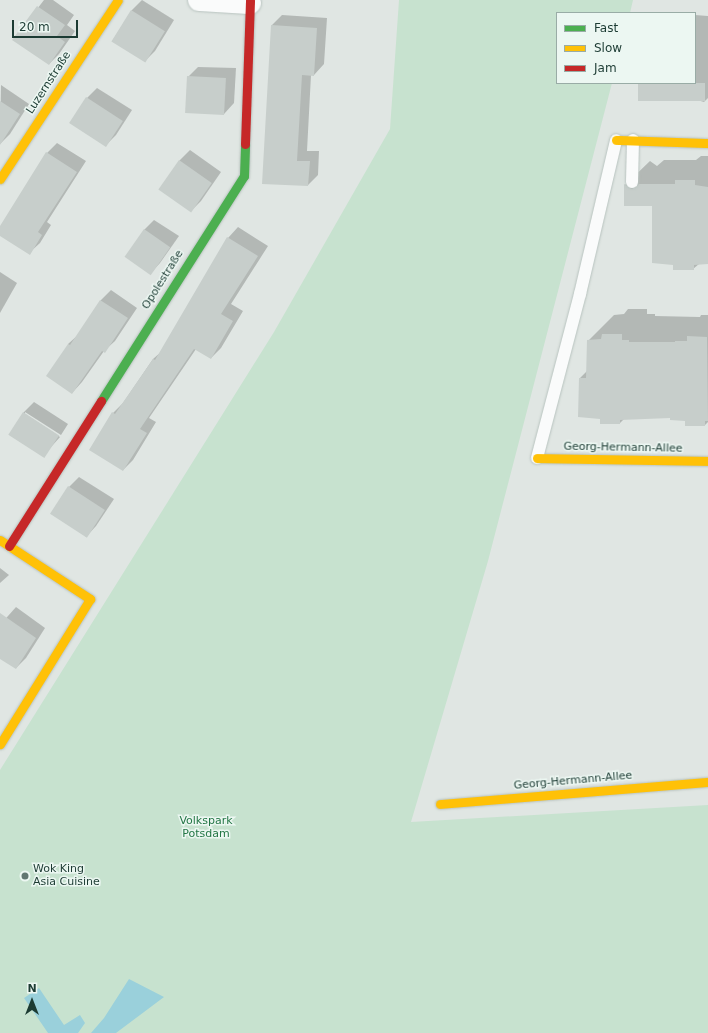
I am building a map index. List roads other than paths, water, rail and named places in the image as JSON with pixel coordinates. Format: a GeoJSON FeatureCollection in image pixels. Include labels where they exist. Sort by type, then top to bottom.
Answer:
{"type":"FeatureCollection","features":[{"type":"Feature","properties":{"kind":"street","name":"Luzernstraße"},"geometry":{"type":"LineString","coordinates":[[0,179],[118,0]]}},
{"type":"Feature","properties":{"kind":"street"},"geometry":{"type":"LineString","coordinates":[[199,0],[250,2]]}},
{"type":"Feature","properties":{"kind":"street","name":"Opolestraße"},"geometry":{"type":"LineString","coordinates":[[9,546],[244,176],[250,2]]}},
{"type":"Feature","properties":{"kind":"street"},"geometry":{"type":"LineString","coordinates":[[616,140],[708,143]]}},
{"type":"Feature","properties":{"kind":"street","name":"Georg-Hermann-Allee"},"geometry":{"type":"LineString","coordinates":[[537,458],[708,462]]}},
{"type":"Feature","properties":{"kind":"street"},"geometry":{"type":"LineString","coordinates":[[0,540],[90,599],[0,744]]}},
{"type":"Feature","properties":{"kind":"street","name":"Georg-Hermann-Allee"},"geometry":{"type":"LineString","coordinates":[[440,804],[708,782]]}},
{"type":"Feature","properties":{"kind":"lane"},"geometry":{"type":"LineString","coordinates":[[537,458],[580,294],[616,140]]}},
{"type":"Feature","properties":{"kind":"lane"},"geometry":{"type":"LineString","coordinates":[[632,182],[633,140]]}},
{"type":"Feature","properties":{"kind":"water"},"geometry":{"type":"Polygon","coordinates":[[[129,979],[164,997],[116,1033],[91,1033],[104,1018],[129,979]]]}},
{"type":"Feature","properties":{"kind":"water"},"geometry":{"type":"Polygon","coordinates":[[[39,988],[64,1025],[80,1015],[85,1023],[78,1033],[48,1033],[24,998],[39,988]]]}},
{"type":"Feature","properties":{"kind":"place","name":"Wok King Asia Cuisine"},"geometry":{"type":"Point","coordinates":[25,876]}},
{"type":"Feature","properties":{"kind":"park label","name":"Volkspark Potsdam"},"geometry":{"type":"Point","coordinates":[206,828]}}]}
